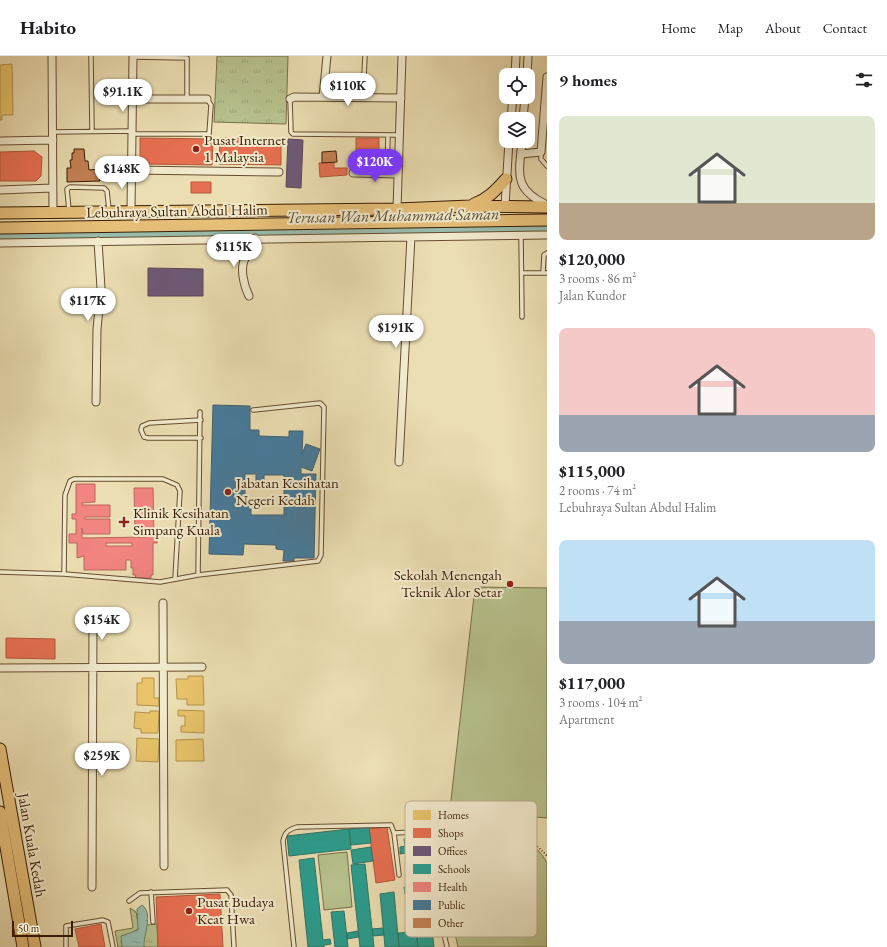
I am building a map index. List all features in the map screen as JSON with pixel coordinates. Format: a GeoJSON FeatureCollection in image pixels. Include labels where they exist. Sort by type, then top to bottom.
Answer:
{"type":"FeatureCollection","features":[{"type":"Feature","properties":{"kind":"main road"},"geometry":{"type":"LineString","coordinates":[[470,206],[485,200],[506,179]]}},
{"type":"Feature","properties":{"kind":"main road","name":"Lebuhraya Sultan Abdul Halim"},"geometry":{"type":"LineString","coordinates":[[0,213],[53,213],[131,210],[397,209],[470,206],[547,206]]}},
{"type":"Feature","properties":{"kind":"main road","name":"Lebuhraya Sultan Abdul Halim"},"geometry":{"type":"LineString","coordinates":[[0,228],[547,220]]}},
{"type":"Feature","properties":{"kind":"main road","name":"Jalan Kuala Kedah"},"geometry":{"type":"LineString","coordinates":[[0,749],[34,947]]}},
{"type":"Feature","properties":{"kind":"main road","name":"Jalan Kuala Kedah"},"geometry":{"type":"LineString","coordinates":[[0,812],[23,947]]}},
{"type":"Feature","properties":{"kind":"street"},"geometry":{"type":"LineString","coordinates":[[52,56],[54,136],[52,188],[53,213]]}},
{"type":"Feature","properties":{"kind":"street"},"geometry":{"type":"LineString","coordinates":[[323,97],[326,56]]}},
{"type":"Feature","properties":{"kind":"street"},"geometry":{"type":"LineString","coordinates":[[397,209],[402,56]]}},
{"type":"Feature","properties":{"kind":"street"},"geometry":{"type":"LineString","coordinates":[[515,68],[516,56]]}},
{"type":"Feature","properties":{"kind":"street"},"geometry":{"type":"LineString","coordinates":[[527,68],[528,56]]}},
{"type":"Feature","properties":{"kind":"street"},"geometry":{"type":"LineString","coordinates":[[131,210],[133,57]]}},
{"type":"Feature","properties":{"kind":"street"},"geometry":{"type":"LineString","coordinates":[[521,154],[541,152],[547,77]]}},
{"type":"Feature","properties":{"kind":"street"},"geometry":{"type":"LineString","coordinates":[[290,99],[294,97],[401,98]]}},
{"type":"Feature","properties":{"kind":"street"},"geometry":{"type":"LineString","coordinates":[[132,99],[207,99]]}},
{"type":"Feature","properties":{"kind":"street"},"geometry":{"type":"LineString","coordinates":[[0,141],[54,136]]}},
{"type":"Feature","properties":{"kind":"street"},"geometry":{"type":"LineString","coordinates":[[505,206],[508,148]]}},
{"type":"Feature","properties":{"kind":"street"},"geometry":{"type":"LineString","coordinates":[[521,148],[520,177],[523,189],[533,199],[547,206]]}},
{"type":"Feature","properties":{"kind":"street"},"geometry":{"type":"LineString","coordinates":[[131,170],[279,172]]}},
{"type":"Feature","properties":{"kind":"street"},"geometry":{"type":"LineString","coordinates":[[353,173],[398,174]]}},
{"type":"Feature","properties":{"kind":"street"},"geometry":{"type":"LineString","coordinates":[[0,190],[52,188]]}},
{"type":"Feature","properties":{"kind":"street"},"geometry":{"type":"LineString","coordinates":[[0,244],[256,238],[547,235]]}},
{"type":"Feature","properties":{"kind":"street"},"geometry":{"type":"LineString","coordinates":[[399,462],[411,237]]}},
{"type":"Feature","properties":{"kind":"street"},"geometry":{"type":"LineString","coordinates":[[249,296],[244,284],[244,266],[245,258],[254,248],[256,238]]}},
{"type":"Feature","properties":{"kind":"street"},"geometry":{"type":"LineString","coordinates":[[96,402],[97,329],[101,288],[98,241]]}},
{"type":"Feature","properties":{"kind":"street"},"geometry":{"type":"LineString","coordinates":[[163,603],[164,866]]}},
{"type":"Feature","properties":{"kind":"street"},"geometry":{"type":"LineString","coordinates":[[92,887],[93,616]]}},
{"type":"Feature","properties":{"kind":"street"},"geometry":{"type":"LineString","coordinates":[[0,668],[202,667]]}},
{"type":"Feature","properties":{"kind":"lane"},"geometry":{"type":"LineString","coordinates":[[91,56],[92,131]]}},
{"type":"Feature","properties":{"kind":"lane"},"geometry":{"type":"LineString","coordinates":[[363,97],[365,56]]}},
{"type":"Feature","properties":{"kind":"lane"},"geometry":{"type":"LineString","coordinates":[[133,57],[187,57],[187,99]]}},
{"type":"Feature","properties":{"kind":"lane"},"geometry":{"type":"LineString","coordinates":[[54,136],[92,131],[210,134],[210,105],[207,99]]}},
{"type":"Feature","properties":{"kind":"lane"},"geometry":{"type":"LineString","coordinates":[[290,99],[291,132],[293,134],[399,135]]}},
{"type":"Feature","properties":{"kind":"lane"},"geometry":{"type":"LineString","coordinates":[[387,174],[388,135]]}},
{"type":"Feature","properties":{"kind":"lane"},"geometry":{"type":"LineString","coordinates":[[541,152],[541,159],[547,166]]}},
{"type":"Feature","properties":{"kind":"lane"},"geometry":{"type":"LineString","coordinates":[[69,212],[67,189],[70,187],[104,188],[107,191],[109,211]]}},
{"type":"Feature","properties":{"kind":"lane"},"geometry":{"type":"LineString","coordinates":[[521,235],[522,317]]}},
{"type":"Feature","properties":{"kind":"lane"},"geometry":{"type":"LineString","coordinates":[[522,273],[545,273],[544,255],[547,253]]}},
{"type":"Feature","properties":{"kind":"lane"},"geometry":{"type":"LineString","coordinates":[[0,572],[64,574],[160,582],[198,575],[314,563],[318,561],[321,555],[323,405],[320,404],[253,410]]}},
{"type":"Feature","properties":{"kind":"lane"},"geometry":{"type":"LineString","coordinates":[[198,575],[201,438],[200,412]]}},
{"type":"Feature","properties":{"kind":"lane"},"geometry":{"type":"LineString","coordinates":[[201,420],[145,423],[141,430],[144,437],[148,438],[201,438]]}},
{"type":"Feature","properties":{"kind":"lane"},"geometry":{"type":"LineString","coordinates":[[64,574],[65,495],[70,482],[74,479],[163,479],[177,485],[180,490],[175,579]]}},
{"type":"Feature","properties":{"kind":"lane"},"geometry":{"type":"LineString","coordinates":[[294,947],[284,848],[285,834],[289,829],[296,827],[391,825],[394,833],[399,875]]}},
{"type":"Feature","properties":{"kind":"lane"},"geometry":{"type":"LineString","coordinates":[[394,833],[405,833]]}},
{"type":"Feature","properties":{"kind":"lane"},"geometry":{"type":"LineString","coordinates":[[129,901],[136,894],[151,892],[230,891],[234,947]]}},
{"type":"Feature","properties":{"kind":"lane"},"geometry":{"type":"LineString","coordinates":[[151,892],[153,922]]}},
{"type":"Feature","properties":{"kind":"lane"},"geometry":{"type":"LineString","coordinates":[[66,947],[66,926],[106,920],[113,947]]}},
{"type":"Feature","properties":{"kind":"lane"},"geometry":{"type":"LineString","coordinates":[[445,937],[447,947]]}},
{"type":"Feature","properties":{"kind":"path"},"geometry":{"type":"LineString","coordinates":[[537,847],[547,856]]}},
{"type":"Feature","properties":{"kind":"green space"},"geometry":{"type":"Polygon","coordinates":[[[217,56],[288,56],[286,124],[214,122],[217,56]]]}},
{"type":"Feature","properties":{"kind":"green space"},"geometry":{"type":"Polygon","coordinates":[[[475,587],[547,588],[547,818],[537,817],[537,801],[451,801],[475,587]]]}},
{"type":"Feature","properties":{"kind":"green space"},"geometry":{"type":"Polygon","coordinates":[[[537,849],[547,863],[547,947],[458,947],[456,937],[537,937],[537,849]]]}},
{"type":"Feature","properties":{"kind":"green space"},"geometry":{"type":"Polygon","coordinates":[[[347,852],[352,907],[324,910],[318,855],[347,852]]]}},
{"type":"Feature","properties":{"kind":"green space"},"geometry":{"type":"Polygon","coordinates":[[[130,908],[136,912],[139,928],[121,941],[122,947],[118,947],[115,931],[133,928],[130,908]]]}},
{"type":"Feature","properties":{"kind":"green space"},"geometry":{"type":"Polygon","coordinates":[[[157,924],[158,947],[144,947],[143,940],[147,925],[157,924]]]}},
{"type":"Feature","properties":{"kind":"water"},"geometry":{"type":"Polygon","coordinates":[[[142,905],[148,919],[144,947],[122,947],[121,936],[138,930],[137,909],[142,905]]]}},
{"type":"Feature","properties":{"kind":"building: Homes"},"geometry":{"type":"Polygon","coordinates":[[[12,64],[13,115],[2,115],[2,120],[0,120],[0,65],[12,64]]]}},
{"type":"Feature","properties":{"kind":"building: Homes"},"geometry":{"type":"Polygon","coordinates":[[[188,676],[203,676],[204,705],[187,705],[187,699],[177,699],[176,679],[188,679],[188,676]]]}},
{"type":"Feature","properties":{"kind":"building: Homes"},"geometry":{"type":"Polygon","coordinates":[[[142,678],[154,678],[154,698],[159,698],[159,706],[137,705],[137,683],[142,683],[142,678]]]}},
{"type":"Feature","properties":{"kind":"building: Homes"},"geometry":{"type":"Polygon","coordinates":[[[178,710],[204,711],[204,733],[181,732],[181,726],[185,726],[185,716],[178,716],[178,710]]]}},
{"type":"Feature","properties":{"kind":"building: Homes"},"geometry":{"type":"Polygon","coordinates":[[[150,711],[159,711],[158,733],[141,733],[141,729],[134,728],[135,712],[150,713],[150,711]]]}},
{"type":"Feature","properties":{"kind":"building: Homes"},"geometry":{"type":"Polygon","coordinates":[[[137,738],[159,739],[158,762],[136,761],[137,738]]]}},
{"type":"Feature","properties":{"kind":"building: Homes"},"geometry":{"type":"Polygon","coordinates":[[[203,739],[204,761],[176,761],[176,740],[203,739]]]}},
{"type":"Feature","properties":{"kind":"building: Shops"},"geometry":{"type":"Polygon","coordinates":[[[140,138],[213,139],[212,165],[144,164],[140,159],[140,138]]]}},
{"type":"Feature","properties":{"kind":"building: Shops"},"geometry":{"type":"Polygon","coordinates":[[[220,138],[281,139],[281,165],[219,164],[220,138]]]}},
{"type":"Feature","properties":{"kind":"building: Shops"},"geometry":{"type":"Polygon","coordinates":[[[356,138],[379,138],[379,164],[356,164],[356,138]]]}},
{"type":"Feature","properties":{"kind":"building: Shops"},"geometry":{"type":"Polygon","coordinates":[[[34,151],[42,157],[41,176],[36,181],[0,181],[0,152],[34,151]]]}},
{"type":"Feature","properties":{"kind":"building: Shops"},"geometry":{"type":"Polygon","coordinates":[[[334,162],[334,168],[347,168],[347,175],[320,177],[319,163],[334,162]]]}},
{"type":"Feature","properties":{"kind":"building: Shops"},"geometry":{"type":"Polygon","coordinates":[[[191,182],[211,182],[211,193],[191,193],[191,182]]]}},
{"type":"Feature","properties":{"kind":"building: Shops"},"geometry":{"type":"Polygon","coordinates":[[[6,638],[55,639],[55,659],[6,658],[6,638]]]}},
{"type":"Feature","properties":{"kind":"building: Shops"},"geometry":{"type":"Polygon","coordinates":[[[387,827],[395,880],[376,883],[369,829],[387,827]]]}},
{"type":"Feature","properties":{"kind":"building: Shops","name":"Pusat Budaya Keat Hwa"},"geometry":{"type":"Polygon","coordinates":[[[220,894],[223,947],[158,947],[156,897],[220,894]]]}},
{"type":"Feature","properties":{"kind":"building: Shops"},"geometry":{"type":"Polygon","coordinates":[[[101,924],[105,947],[79,947],[75,929],[101,924]]]}},
{"type":"Feature","properties":{"kind":"building: Offices"},"geometry":{"type":"Polygon","coordinates":[[[288,139],[303,140],[301,188],[286,187],[288,139]]]}},
{"type":"Feature","properties":{"kind":"building: Offices"},"geometry":{"type":"Polygon","coordinates":[[[148,268],[203,269],[203,296],[148,296],[148,268]]]}},
{"type":"Feature","properties":{"kind":"building: Schools"},"geometry":{"type":"Polygon","coordinates":[[[369,827],[371,843],[351,845],[349,829],[369,827]]]}},
{"type":"Feature","properties":{"kind":"building: Schools"},"geometry":{"type":"Polygon","coordinates":[[[349,829],[351,849],[289,856],[287,836],[349,829]]]}},
{"type":"Feature","properties":{"kind":"building: Schools"},"geometry":{"type":"Polygon","coordinates":[[[405,846],[405,853],[400,854],[400,847],[405,846]]]}},
{"type":"Feature","properties":{"kind":"building: Schools"},"geometry":{"type":"Polygon","coordinates":[[[371,847],[373,861],[353,864],[351,850],[371,847]]]}},
{"type":"Feature","properties":{"kind":"building: Schools"},"geometry":{"type":"Polygon","coordinates":[[[314,858],[323,940],[330,939],[331,944],[324,945],[324,947],[308,947],[299,860],[314,858]]]}},
{"type":"Feature","properties":{"kind":"building: Schools"},"geometry":{"type":"Polygon","coordinates":[[[365,864],[374,947],[360,947],[351,865],[365,864]]]}},
{"type":"Feature","properties":{"kind":"building: Schools"},"geometry":{"type":"Polygon","coordinates":[[[394,892],[399,947],[385,947],[380,894],[394,892]]]}},
{"type":"Feature","properties":{"kind":"building: Schools"},"geometry":{"type":"Polygon","coordinates":[[[344,911],[348,947],[335,947],[331,912],[344,911]]]}},
{"type":"Feature","properties":{"kind":"building: Schools"},"geometry":{"type":"Polygon","coordinates":[[[383,928],[384,935],[373,936],[372,929],[383,928]]]}},
{"type":"Feature","properties":{"kind":"building: Schools"},"geometry":{"type":"Polygon","coordinates":[[[358,931],[359,937],[347,939],[347,933],[358,931]]]}},
{"type":"Feature","properties":{"kind":"building: Schools"},"geometry":{"type":"Polygon","coordinates":[[[398,933],[405,933],[405,937],[417,937],[418,947],[399,947],[398,933]]]}},
{"type":"Feature","properties":{"kind":"building: Schools"},"geometry":{"type":"Polygon","coordinates":[[[417,937],[433,937],[434,947],[418,947],[417,937]]]}},
{"type":"Feature","properties":{"kind":"building: Health"},"geometry":{"type":"Polygon","coordinates":[[[76,484],[95,484],[95,502],[82,503],[82,505],[110,505],[110,517],[85,517],[85,519],[110,519],[110,534],[83,534],[82,528],[82,538],[146,537],[147,534],[135,534],[134,488],[153,488],[154,537],[157,537],[157,543],[153,543],[153,575],[151,575],[151,578],[135,578],[136,575],[133,575],[133,568],[131,568],[131,560],[126,560],[126,570],[84,570],[84,556],[77,558],[77,543],[69,543],[69,534],[76,534],[76,519],[72,519],[72,514],[76,514],[76,484]],[[106,543],[106,546],[132,546],[132,543],[106,543]]]}},
{"type":"Feature","properties":{"kind":"building: Public","name":"Jabatan Kesihatan Negeri Kedah"},"geometry":{"type":"Polygon","coordinates":[[[213,405],[250,406],[250,430],[259,430],[259,436],[289,437],[289,431],[303,431],[302,454],[306,444],[320,449],[312,471],[301,467],[301,474],[316,474],[314,558],[294,558],[294,561],[283,561],[284,550],[276,549],[276,545],[244,544],[243,555],[209,554],[213,405]],[[245,474],[245,504],[249,504],[248,509],[251,509],[251,515],[284,515],[284,475],[264,475],[264,481],[256,481],[256,474],[245,474]]]}},
{"type":"Feature","properties":{"kind":"building: Other"},"geometry":{"type":"Polygon","coordinates":[[[74,149],[84,149],[85,161],[88,161],[89,170],[99,169],[100,181],[67,182],[67,168],[71,168],[70,160],[72,160],[72,153],[74,153],[74,149]]]}},
{"type":"Feature","properties":{"kind":"building: Other"},"geometry":{"type":"Polygon","coordinates":[[[336,151],[337,162],[322,163],[322,152],[336,151]]]}},
{"type":"Feature","properties":{"kind":"waterway","name":"Terusan Wan Muhammad Saman"},"geometry":{"type":"LineString","coordinates":[[0,235],[547,229]]}},
{"type":"Feature","properties":{"kind":"place","name":"Pusat Internet 1 Malaysia"},"geometry":{"type":"Point","coordinates":[196,149]}},
{"type":"Feature","properties":{"kind":"place","name":"Jabatan Kesihatan Negeri Kedah"},"geometry":{"type":"Point","coordinates":[228,492]}},
{"type":"Feature","properties":{"kind":"place","name":"Klinik Kesihatan Simpang Kuala"},"geometry":{"type":"Point","coordinates":[124,522]}},
{"type":"Feature","properties":{"kind":"place","name":"Sekolah Menengah Teknik Alor Setar"},"geometry":{"type":"Point","coordinates":[510,584]}},
{"type":"Feature","properties":{"kind":"place","name":"Pusat Budaya Keat Hwa"},"geometry":{"type":"Point","coordinates":[189,911]}}]}
